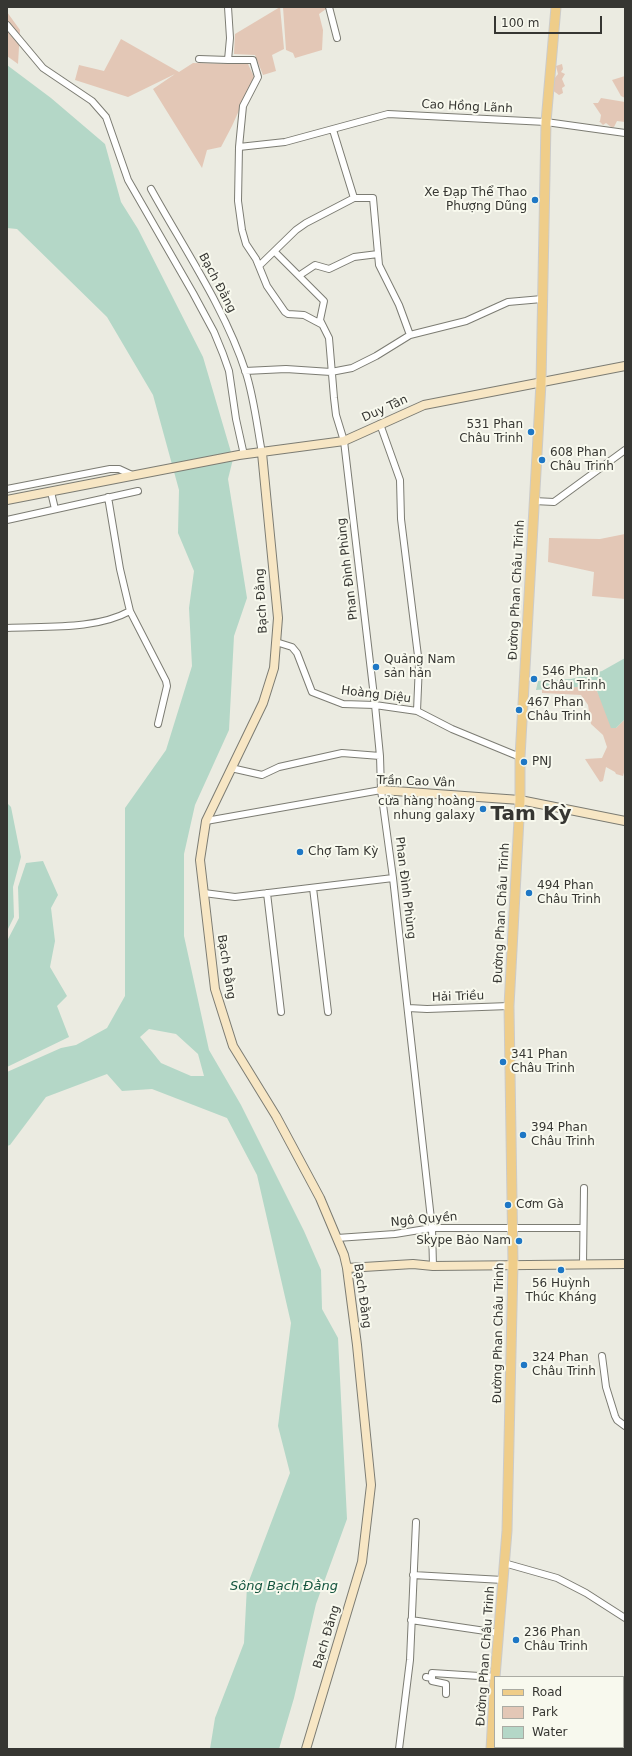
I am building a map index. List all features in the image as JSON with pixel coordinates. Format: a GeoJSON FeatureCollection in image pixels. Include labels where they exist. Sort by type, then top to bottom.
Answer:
{"type":"FeatureCollection","features":[{"type":"Feature","properties":{"kind":"main road","name":"Đường Phan Châu Trinh"},"geometry":{"type":"LineString","coordinates":[[495,1676],[507,1531],[513,1264],[509,1006],[520,800],[520,757],[541,383],[546,122],[556,7]]}},
{"type":"Feature","properties":{"kind":"main road","name":"Đường Phan Châu Trinh"},"geometry":{"type":"LineString","coordinates":[[491,1749],[494,1721]]}},
{"type":"Feature","properties":{"kind":"street"},"geometry":{"type":"LineString","coordinates":[[228,7],[230,31],[228,60]]}},
{"type":"Feature","properties":{"kind":"street"},"geometry":{"type":"LineString","coordinates":[[329,7],[337,38]]}},
{"type":"Feature","properties":{"kind":"street"},"geometry":{"type":"LineString","coordinates":[[7,25],[42,68],[92,101],[106,116],[128,180],[193,294],[223,354],[229,371],[241,455]]}},
{"type":"Feature","properties":{"kind":"street"},"geometry":{"type":"LineString","coordinates":[[199,59],[253,60],[258,77],[243,106],[238,147],[238,201],[242,230],[246,244],[259,266],[267,286],[285,312],[288,314],[304,315],[321,324],[324,301],[300,275],[275,252]]}},
{"type":"Feature","properties":{"kind":"street","name":"Cao Hồng Lãnh"},"geometry":{"type":"LineString","coordinates":[[238,147],[285,142],[388,114],[546,122],[625,133]]}},
{"type":"Feature","properties":{"kind":"street"},"geometry":{"type":"LineString","coordinates":[[332,130],[354,198]]}},
{"type":"Feature","properties":{"kind":"street","name":"Bạch Đằng"},"geometry":{"type":"LineString","coordinates":[[151,189],[216,304],[245,371],[262,453],[278,618],[274,668],[263,703],[206,820],[200,860],[215,990],[233,1046],[284,1130],[320,1198],[337,1238],[347,1268],[357,1345],[371,1485],[362,1562],[306,1749]]}},
{"type":"Feature","properties":{"kind":"street"},"geometry":{"type":"LineString","coordinates":[[259,266],[275,252],[288,237],[306,223],[354,198],[373,198],[379,265],[399,305],[410,335]]}},
{"type":"Feature","properties":{"kind":"street"},"geometry":{"type":"LineString","coordinates":[[300,275],[315,265],[329,269],[354,257],[378,254]]}},
{"type":"Feature","properties":{"kind":"street"},"geometry":{"type":"LineString","coordinates":[[245,371],[286,369],[332,372],[358,365],[410,335],[466,321],[508,302],[542,298]]}},
{"type":"Feature","properties":{"kind":"street","name":"Phan Đình Phùng"},"geometry":{"type":"LineString","coordinates":[[321,324],[329,338],[336,415],[344,441],[380,756],[381,790],[393,878],[432,1228],[433,1266]]}},
{"type":"Feature","properties":{"kind":"street","name":"Duy Tân"},"geometry":{"type":"LineString","coordinates":[[7,500],[241,455],[344,441],[424,405],[625,366]]}},
{"type":"Feature","properties":{"kind":"street"},"geometry":{"type":"LineString","coordinates":[[380,424],[400,480],[401,519],[419,664],[417,711]]}},
{"type":"Feature","properties":{"kind":"street"},"geometry":{"type":"LineString","coordinates":[[534,501],[554,502],[625,450]]}},
{"type":"Feature","properties":{"kind":"street"},"geometry":{"type":"LineString","coordinates":[[7,489],[110,469],[119,469],[132,475]]}},
{"type":"Feature","properties":{"kind":"street"},"geometry":{"type":"LineString","coordinates":[[7,520],[138,490]]}},
{"type":"Feature","properties":{"kind":"street"},"geometry":{"type":"LineString","coordinates":[[51,492],[55,509]]}},
{"type":"Feature","properties":{"kind":"street"},"geometry":{"type":"LineString","coordinates":[[108,497],[120,569],[130,611],[166,681],[167,686],[158,724]]}},
{"type":"Feature","properties":{"kind":"street"},"geometry":{"type":"LineString","coordinates":[[7,628],[78,625],[113,619],[130,611]]}},
{"type":"Feature","properties":{"kind":"street","name":"Hoàng Diệu"},"geometry":{"type":"LineString","coordinates":[[276,642],[292,647],[300,659],[312,692],[343,704],[417,711],[452,729],[520,757]]}},
{"type":"Feature","properties":{"kind":"street"},"geometry":{"type":"LineString","coordinates":[[231,768],[262,775],[278,767],[342,753],[380,756]]}},
{"type":"Feature","properties":{"kind":"street","name":"Trần Cao Vân"},"geometry":{"type":"LineString","coordinates":[[206,820],[381,790],[520,800],[625,821]]}},
{"type":"Feature","properties":{"kind":"street"},"geometry":{"type":"LineString","coordinates":[[204,893],[235,897],[393,878]]}},
{"type":"Feature","properties":{"kind":"street"},"geometry":{"type":"LineString","coordinates":[[313,888],[328,1012]]}},
{"type":"Feature","properties":{"kind":"street"},"geometry":{"type":"LineString","coordinates":[[267,893],[281,1012]]}},
{"type":"Feature","properties":{"kind":"street","name":"Hải Triều"},"geometry":{"type":"LineString","coordinates":[[408,1008],[427,1009],[509,1006]]}},
{"type":"Feature","properties":{"kind":"street"},"geometry":{"type":"LineString","coordinates":[[583,1264],[584,1188]]}},
{"type":"Feature","properties":{"kind":"street","name":"Ngô Quyền"},"geometry":{"type":"LineString","coordinates":[[337,1238],[395,1234],[432,1228],[583,1228]]}},
{"type":"Feature","properties":{"kind":"street"},"geometry":{"type":"LineString","coordinates":[[347,1268],[413,1264],[433,1266],[625,1264]]}},
{"type":"Feature","properties":{"kind":"street"},"geometry":{"type":"LineString","coordinates":[[602,1356],[606,1387],[615,1416],[625,1426]]}},
{"type":"Feature","properties":{"kind":"street"},"geometry":{"type":"LineString","coordinates":[[399,1749],[410,1660],[416,1522]]}},
{"type":"Feature","properties":{"kind":"street"},"geometry":{"type":"LineString","coordinates":[[504,1563],[557,1578],[586,1593],[625,1618]]}},
{"type":"Feature","properties":{"kind":"street"},"geometry":{"type":"LineString","coordinates":[[414,1575],[503,1580]]}},
{"type":"Feature","properties":{"kind":"street"},"geometry":{"type":"LineString","coordinates":[[411,1620],[499,1634]]}},
{"type":"Feature","properties":{"kind":"street"},"geometry":{"type":"LineString","coordinates":[[446,1694],[446,1684],[432,1681],[429,1677],[432,1673],[494,1677]]}},
{"type":"Feature","properties":{"kind":"green space"},"geometry":{"type":"Polygon","coordinates":[[[280,7],[284,49],[272,55],[276,71],[263,75],[255,55],[234,54],[235,34],[280,7]]]}},
{"type":"Feature","properties":{"kind":"green space"},"geometry":{"type":"Polygon","coordinates":[[[283,7],[326,7],[326,9],[319,14],[323,30],[322,50],[295,58],[293,53],[286,50],[283,7]]]}},
{"type":"Feature","properties":{"kind":"green space"},"geometry":{"type":"Polygon","coordinates":[[[7,12],[20,30],[18,64],[7,56],[7,12]]]}},
{"type":"Feature","properties":{"kind":"green space"},"geometry":{"type":"Polygon","coordinates":[[[121,39],[179,72],[193,63],[248,64],[254,77],[221,147],[207,150],[202,168],[153,89],[175,74],[128,97],[75,80],[79,65],[104,71],[121,39]]]}},
{"type":"Feature","properties":{"kind":"green space"},"geometry":{"type":"Polygon","coordinates":[[[562,64],[563,69],[561,72],[565,74],[562,79],[565,86],[562,88],[563,93],[559,95],[552,90],[554,79],[558,74],[556,66],[562,64]]]}},
{"type":"Feature","properties":{"kind":"green space"},"geometry":{"type":"Polygon","coordinates":[[[625,76],[625,98],[621,96],[612,80],[625,76]]]}},
{"type":"Feature","properties":{"kind":"green space"},"geometry":{"type":"Polygon","coordinates":[[[601,98],[625,102],[625,122],[617,121],[614,127],[611,127],[606,123],[603,125],[599,121],[601,115],[593,103],[598,103],[601,98]]]}},
{"type":"Feature","properties":{"kind":"green space"},"geometry":{"type":"Polygon","coordinates":[[[625,534],[625,599],[592,596],[594,572],[548,562],[549,538],[600,539],[625,534]]]}},
{"type":"Feature","properties":{"kind":"green space"},"geometry":{"type":"Polygon","coordinates":[[[590,685],[597,691],[616,728],[625,719],[625,769],[623,776],[616,774],[606,767],[603,781],[600,782],[585,759],[602,758],[607,747],[603,735],[591,724],[588,705],[581,695],[542,693],[542,688],[590,685]]]}},
{"type":"Feature","properties":{"kind":"water","name":"Sông Bạch Đằng"},"geometry":{"type":"Polygon","coordinates":[[[7,65],[51,98],[105,144],[121,202],[138,229],[203,357],[233,459],[228,479],[247,598],[234,636],[229,730],[195,805],[184,854],[184,936],[209,1050],[241,1105],[304,1231],[321,1270],[322,1309],[338,1338],[347,1519],[316,1604],[294,1698],[279,1749],[210,1749],[215,1718],[244,1643],[247,1586],[290,1473],[278,1426],[291,1323],[257,1175],[227,1118],[152,1089],[122,1091],[107,1074],[46,1097],[10,1145],[7,1146],[7,1072],[61,1048],[76,1045],[107,1028],[125,996],[125,808],[166,750],[192,666],[189,608],[194,571],[178,533],[179,490],[153,395],[107,317],[17,229],[7,228],[7,65]],[[149,1029],[140,1037],[161,1063],[191,1076],[204,1076],[198,1054],[176,1034],[149,1029]]]}},
{"type":"Feature","properties":{"kind":"water"},"geometry":{"type":"Polygon","coordinates":[[[625,658],[625,719],[616,728],[611,728],[597,691],[590,685],[536,690],[538,681],[571,679],[602,671],[625,658]]]}},
{"type":"Feature","properties":{"kind":"water"},"geometry":{"type":"Polygon","coordinates":[[[7,803],[11,807],[21,857],[13,887],[14,917],[7,931],[7,803]]]}},
{"type":"Feature","properties":{"kind":"water"},"geometry":{"type":"Polygon","coordinates":[[[43,861],[58,895],[51,908],[55,941],[50,967],[67,996],[57,1006],[69,1037],[7,1067],[7,941],[19,918],[18,887],[26,863],[43,861]]]}},
{"type":"Feature","properties":{"kind":"place","name":"Xe Đạp Thể Thao Phượng Dũng"},"geometry":{"type":"Point","coordinates":[535,200]}},
{"type":"Feature","properties":{"kind":"place","name":"531 Phan Châu Trinh"},"geometry":{"type":"Point","coordinates":[531,432]}},
{"type":"Feature","properties":{"kind":"place","name":"608 Phan Châu Trinh"},"geometry":{"type":"Point","coordinates":[542,460]}},
{"type":"Feature","properties":{"kind":"place","name":"Quảng Nam sản hản"},"geometry":{"type":"Point","coordinates":[376,667]}},
{"type":"Feature","properties":{"kind":"place","name":"546 Phan Châu Trinh"},"geometry":{"type":"Point","coordinates":[534,679]}},
{"type":"Feature","properties":{"kind":"place","name":"467 Phan Châu Trinh"},"geometry":{"type":"Point","coordinates":[519,710]}},
{"type":"Feature","properties":{"kind":"place","name":"PNJ"},"geometry":{"type":"Point","coordinates":[524,762]}},
{"type":"Feature","properties":{"kind":"place","name":"cửa hàng hoàng nhung galaxy"},"geometry":{"type":"Point","coordinates":[483,809]}},
{"type":"Feature","properties":{"kind":"place","name":"Chợ Tam Kỳ"},"geometry":{"type":"Point","coordinates":[300,852]}},
{"type":"Feature","properties":{"kind":"place","name":"494 Phan Châu Trinh"},"geometry":{"type":"Point","coordinates":[529,893]}},
{"type":"Feature","properties":{"kind":"place","name":"341 Phan Châu Trinh"},"geometry":{"type":"Point","coordinates":[503,1062]}},
{"type":"Feature","properties":{"kind":"place","name":"394 Phan Châu Trinh"},"geometry":{"type":"Point","coordinates":[523,1135]}},
{"type":"Feature","properties":{"kind":"place","name":"Cơm Gà"},"geometry":{"type":"Point","coordinates":[508,1205]}},
{"type":"Feature","properties":{"kind":"place","name":"Skype Bảo Nam"},"geometry":{"type":"Point","coordinates":[519,1241]}},
{"type":"Feature","properties":{"kind":"place","name":"56 Huỳnh Thúc Kháng"},"geometry":{"type":"Point","coordinates":[561,1270]}},
{"type":"Feature","properties":{"kind":"place","name":"324 Phan Châu Trinh"},"geometry":{"type":"Point","coordinates":[524,1365]}},
{"type":"Feature","properties":{"kind":"place","name":"236 Phan Châu Trinh"},"geometry":{"type":"Point","coordinates":[516,1640]}},
{"type":"Feature","properties":{"kind":"district","name":"Tam Kỳ"},"geometry":{"type":"Point","coordinates":[531,815]}}]}
